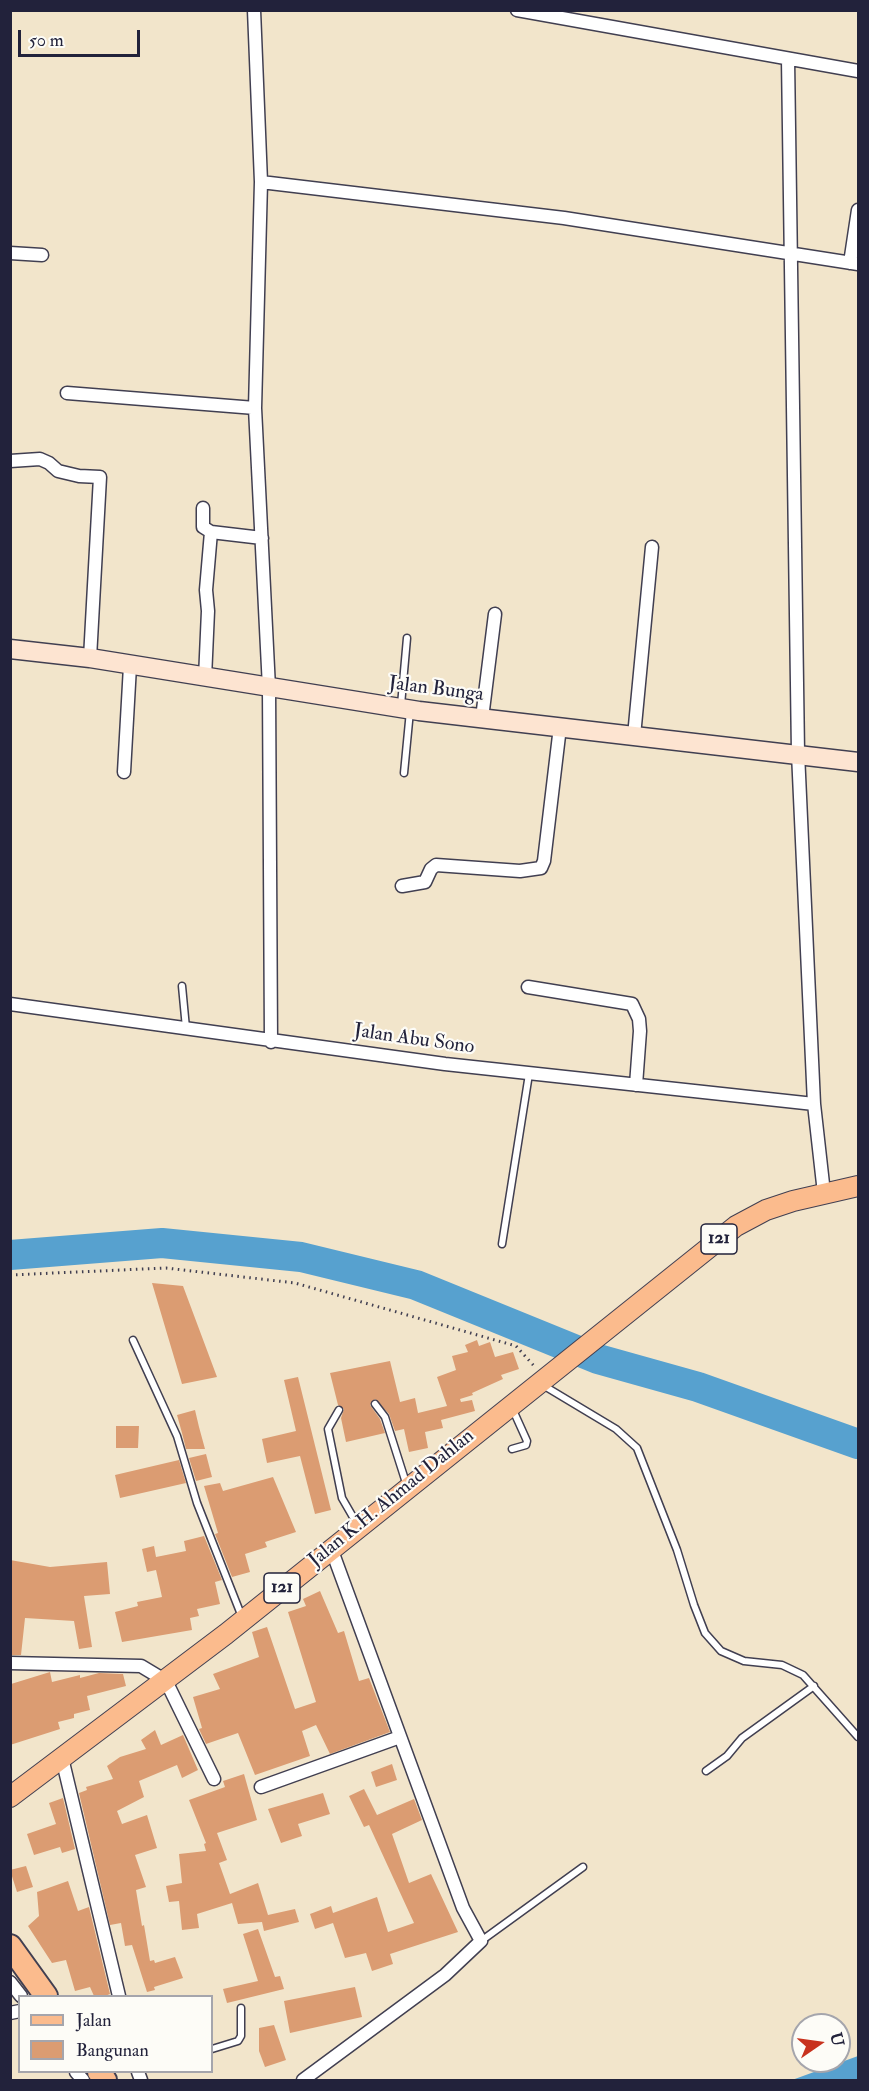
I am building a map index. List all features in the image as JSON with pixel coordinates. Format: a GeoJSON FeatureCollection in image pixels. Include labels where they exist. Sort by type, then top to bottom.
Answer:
{"type":"FeatureCollection","features":[{"type":"Feature","properties":{"kind":"highway"},"geometry":{"type":"LineString","coordinates":[[10,1946],[45,1995]]}},
{"type":"Feature","properties":{"kind":"main road","name":"121"},"geometry":{"type":"LineString","coordinates":[[824,1193],[858,1186]]}},
{"type":"Feature","properties":{"kind":"main road","name":"Jalan K.H. Ahmad Dahlan"},"geometry":{"type":"LineString","coordinates":[[10,1797],[166,1681],[510,1404],[736,1226],[766,1210],[824,1193]]}},
{"type":"Feature","properties":{"kind":"street"},"geometry":{"type":"LineString","coordinates":[[254,10],[261,182],[255,408],[269,688],[271,1042]]}},
{"type":"Feature","properties":{"kind":"street"},"geometry":{"type":"LineString","coordinates":[[517,10],[858,71]]}},
{"type":"Feature","properties":{"kind":"street"},"geometry":{"type":"LineString","coordinates":[[788,59],[789,254],[798,753],[814,1104],[824,1193]]}},
{"type":"Feature","properties":{"kind":"street"},"geometry":{"type":"LineString","coordinates":[[261,182],[564,218],[854,263],[858,210]]}},
{"type":"Feature","properties":{"kind":"street"},"geometry":{"type":"LineString","coordinates":[[10,253],[42,255]]}},
{"type":"Feature","properties":{"kind":"street"},"geometry":{"type":"LineString","coordinates":[[67,393],[255,408]]}},
{"type":"Feature","properties":{"kind":"street"},"geometry":{"type":"LineString","coordinates":[[10,462],[40,459],[58,471],[100,477],[90,658]]}},
{"type":"Feature","properties":{"kind":"street"},"geometry":{"type":"LineString","coordinates":[[203,507],[203,527],[211,531],[262,538]]}},
{"type":"Feature","properties":{"kind":"street"},"geometry":{"type":"LineString","coordinates":[[205,678],[208,612],[206,590],[211,531]]}},
{"type":"Feature","properties":{"kind":"street"},"geometry":{"type":"LineString","coordinates":[[634,736],[652,547]]}},
{"type":"Feature","properties":{"kind":"street"},"geometry":{"type":"LineString","coordinates":[[482,718],[495,614]]}},
{"type":"Feature","properties":{"kind":"street","name":"Jalan Bunga"},"geometry":{"type":"LineString","coordinates":[[10,649],[90,658],[405,709],[798,753],[858,762]]}},
{"type":"Feature","properties":{"kind":"street"},"geometry":{"type":"LineString","coordinates":[[124,772],[130,666]]}},
{"type":"Feature","properties":{"kind":"street"},"geometry":{"type":"LineString","coordinates":[[402,886],[424,882],[436,865],[520,871],[541,868],[544,861],[560,727]]}},
{"type":"Feature","properties":{"kind":"street"},"geometry":{"type":"LineString","coordinates":[[528,987],[632,1004],[639,1019],[640,1031],[636,1085]]}},
{"type":"Feature","properties":{"kind":"street","name":"Jalan Abu Sono"},"geometry":{"type":"LineString","coordinates":[[10,1004],[271,1042],[529,1074],[814,1104]]}},
{"type":"Feature","properties":{"kind":"street"},"geometry":{"type":"LineString","coordinates":[[303,2080],[445,1976],[481,1941],[463,1908],[331,1548]]}},
{"type":"Feature","properties":{"kind":"street"},"geometry":{"type":"LineString","coordinates":[[10,1663],[141,1666],[166,1681],[214,1779]]}},
{"type":"Feature","properties":{"kind":"street"},"geometry":{"type":"LineString","coordinates":[[261,1787],[400,1737]]}},
{"type":"Feature","properties":{"kind":"street"},"geometry":{"type":"LineString","coordinates":[[62,1758],[119,1995]]}},
{"type":"Feature","properties":{"kind":"street"},"geometry":{"type":"LineString","coordinates":[[10,1982],[20,1995]]}},
{"type":"Feature","properties":{"kind":"lane"},"geometry":{"type":"LineString","coordinates":[[404,773],[407,638]]}},
{"type":"Feature","properties":{"kind":"lane"},"geometry":{"type":"LineString","coordinates":[[182,986],[186,1028]]}},
{"type":"Feature","properties":{"kind":"lane"},"geometry":{"type":"LineString","coordinates":[[502,1244],[529,1074]]}},
{"type":"Feature","properties":{"kind":"lane"},"geometry":{"type":"LineString","coordinates":[[133,1340],[177,1436],[197,1503],[243,1620]]}},
{"type":"Feature","properties":{"kind":"lane"},"geometry":{"type":"LineString","coordinates":[[543,1378],[616,1429],[637,1448],[677,1550],[705,1633],[721,1651],[744,1662],[782,1665],[803,1675],[858,1737]]}},
{"type":"Feature","properties":{"kind":"lane"},"geometry":{"type":"LineString","coordinates":[[375,1404],[385,1417],[407,1488]]}},
{"type":"Feature","properties":{"kind":"lane"},"geometry":{"type":"LineString","coordinates":[[510,1404],[527,1441],[526,1445],[512,1449]]}},
{"type":"Feature","properties":{"kind":"lane"},"geometry":{"type":"LineString","coordinates":[[339,1410],[328,1429],[342,1498],[358,1528]]}},
{"type":"Feature","properties":{"kind":"lane"},"geometry":{"type":"LineString","coordinates":[[706,1771],[727,1756],[742,1738],[814,1686]]}},
{"type":"Feature","properties":{"kind":"lane"},"geometry":{"type":"LineString","coordinates":[[481,1941],[583,1867]]}},
{"type":"Feature","properties":{"kind":"lane"},"geometry":{"type":"LineString","coordinates":[[213,2049],[238,2041],[241,2036],[241,2008]]}},
{"type":"Feature","properties":{"kind":"path"},"geometry":{"type":"LineString","coordinates":[[10,1275],[166,1268],[295,1283],[516,1346],[543,1378]]}},
{"type":"Feature","properties":{"kind":"water"},"geometry":{"type":"Polygon","coordinates":[[[858,2056],[858,2080],[792,2080],[811,2073],[851,2073],[851,2059],[858,2056]]]}},
{"type":"Feature","properties":{"kind":"building"},"geometry":{"type":"Polygon","coordinates":[[[152,1283],[183,1286],[217,1377],[182,1384],[152,1283]]]}},
{"type":"Feature","properties":{"kind":"building"},"geometry":{"type":"Polygon","coordinates":[[[477,1340],[479,1346],[490,1342],[495,1357],[513,1352],[519,1369],[501,1375],[503,1379],[472,1393],[473,1395],[460,1399],[461,1402],[472,1400],[475,1411],[441,1420],[443,1428],[425,1432],[428,1448],[409,1452],[404,1429],[395,1431],[389,1414],[375,1399],[370,1405],[380,1419],[385,1433],[346,1442],[341,1418],[344,1409],[338,1405],[330,1373],[390,1361],[400,1402],[415,1398],[418,1413],[447,1406],[437,1377],[456,1370],[452,1356],[468,1352],[465,1345],[477,1340]]]}},
{"type":"Feature","properties":{"kind":"building"},"geometry":{"type":"Polygon","coordinates":[[[298,1377],[331,1510],[315,1514],[300,1456],[267,1463],[262,1439],[296,1431],[284,1380],[298,1377]]]}},
{"type":"Feature","properties":{"kind":"building"},"geometry":{"type":"Polygon","coordinates":[[[195,1410],[205,1449],[186,1449],[177,1415],[195,1410]]]}},
{"type":"Feature","properties":{"kind":"building"},"geometry":{"type":"Polygon","coordinates":[[[116,1426],[139,1426],[138,1448],[116,1448],[116,1426]]]}},
{"type":"Feature","properties":{"kind":"building"},"geometry":{"type":"Polygon","coordinates":[[[206,1454],[212,1477],[196,1481],[189,1458],[206,1454]]]}},
{"type":"Feature","properties":{"kind":"building"},"geometry":{"type":"Polygon","coordinates":[[[179,1460],[186,1483],[120,1498],[115,1475],[179,1460]]]}},
{"type":"Feature","properties":{"kind":"building"},"geometry":{"type":"Polygon","coordinates":[[[273,1477],[296,1532],[265,1542],[267,1547],[245,1554],[250,1572],[232,1577],[215,1534],[218,1533],[204,1486],[220,1483],[223,1491],[273,1477]]]}},
{"type":"Feature","properties":{"kind":"building"},"geometry":{"type":"Polygon","coordinates":[[[204,1536],[222,1580],[215,1582],[220,1604],[197,1609],[199,1616],[190,1618],[192,1630],[122,1642],[115,1612],[138,1606],[137,1602],[162,1597],[156,1570],[147,1572],[142,1549],[154,1546],[156,1557],[186,1551],[184,1541],[204,1536]]]}},
{"type":"Feature","properties":{"kind":"building"},"geometry":{"type":"Polygon","coordinates":[[[10,1560],[50,1567],[107,1562],[110,1594],[84,1596],[92,1647],[79,1649],[74,1621],[25,1618],[21,1655],[10,1655],[10,1560]]]}},
{"type":"Feature","properties":{"kind":"building"},"geometry":{"type":"Polygon","coordinates":[[[320,1591],[338,1633],[344,1631],[359,1681],[369,1678],[390,1732],[330,1754],[316,1725],[302,1731],[310,1756],[255,1775],[238,1733],[206,1744],[199,1729],[202,1728],[193,1697],[220,1689],[213,1674],[259,1657],[252,1632],[267,1627],[295,1709],[316,1702],[288,1612],[306,1606],[303,1599],[320,1591]]]}},
{"type":"Feature","properties":{"kind":"building"},"geometry":{"type":"Polygon","coordinates":[[[50,1672],[52,1682],[80,1675],[80,1678],[99,1673],[123,1674],[126,1686],[87,1696],[90,1710],[74,1714],[74,1718],[58,1722],[60,1729],[10,1745],[11,1684],[50,1672]]]}},
{"type":"Feature","properties":{"kind":"building"},"geometry":{"type":"Polygon","coordinates":[[[155,1730],[161,1745],[183,1735],[198,1770],[182,1778],[177,1765],[139,1781],[144,1797],[117,1811],[122,1824],[147,1815],[157,1848],[135,1855],[146,1887],[136,1890],[142,1926],[144,1925],[150,1961],[154,1960],[155,1963],[175,1957],[183,1978],[154,1987],[155,1990],[147,1992],[132,1945],[125,1946],[121,1923],[110,1925],[79,1793],[87,1790],[86,1787],[113,1779],[107,1766],[120,1757],[146,1749],[141,1740],[155,1730]]]}},
{"type":"Feature","properties":{"kind":"building"},"geometry":{"type":"Polygon","coordinates":[[[392,1764],[397,1780],[376,1787],[371,1772],[392,1764]]]}},
{"type":"Feature","properties":{"kind":"building"},"geometry":{"type":"Polygon","coordinates":[[[244,1774],[257,1820],[217,1833],[227,1860],[219,1863],[230,1894],[258,1883],[268,1915],[295,1909],[299,1922],[264,1931],[262,1922],[238,1924],[232,1903],[197,1914],[199,1928],[182,1930],[179,1901],[169,1902],[166,1886],[182,1883],[179,1854],[206,1851],[204,1844],[206,1843],[189,1800],[225,1787],[223,1781],[244,1774]]]}},
{"type":"Feature","properties":{"kind":"building"},"geometry":{"type":"Polygon","coordinates":[[[364,1789],[377,1815],[414,1799],[422,1820],[392,1834],[409,1883],[431,1874],[458,1932],[390,1954],[393,1964],[372,1971],[366,1953],[345,1958],[333,1923],[315,1929],[310,1914],[331,1906],[333,1913],[377,1897],[388,1932],[414,1923],[369,1825],[364,1827],[349,1796],[364,1789]]]}},
{"type":"Feature","properties":{"kind":"building"},"geometry":{"type":"Polygon","coordinates":[[[323,1793],[330,1814],[298,1824],[302,1836],[281,1843],[268,1809],[323,1793]]]}},
{"type":"Feature","properties":{"kind":"building"},"geometry":{"type":"Polygon","coordinates":[[[63,1798],[75,1849],[62,1853],[60,1847],[34,1855],[27,1834],[56,1824],[49,1803],[63,1798]]]}},
{"type":"Feature","properties":{"kind":"building"},"geometry":{"type":"Polygon","coordinates":[[[26,1866],[33,1887],[17,1892],[10,1870],[26,1866]]]}},
{"type":"Feature","properties":{"kind":"building"},"geometry":{"type":"Polygon","coordinates":[[[68,1881],[78,1911],[89,1907],[110,1994],[94,1995],[90,1987],[75,1991],[66,1960],[52,1963],[28,1926],[39,1916],[37,1892],[68,1881]]]}},
{"type":"Feature","properties":{"kind":"building"},"geometry":{"type":"Polygon","coordinates":[[[258,1929],[275,1977],[280,1976],[284,1989],[227,2003],[223,1989],[258,1981],[243,1934],[258,1929]]]}},
{"type":"Feature","properties":{"kind":"building"},"geometry":{"type":"Polygon","coordinates":[[[355,1987],[362,2017],[290,2033],[284,2001],[355,1987]]]}},
{"type":"Feature","properties":{"kind":"building"},"geometry":{"type":"Polygon","coordinates":[[[274,2025],[286,2060],[265,2067],[259,2051],[259,2028],[274,2025]]]}},
{"type":"Feature","properties":{"kind":"waterway"},"geometry":{"type":"LineString","coordinates":[[10,1255],[162,1243],[301,1257],[416,1285],[598,1359],[698,1387],[858,1444]]}}]}
